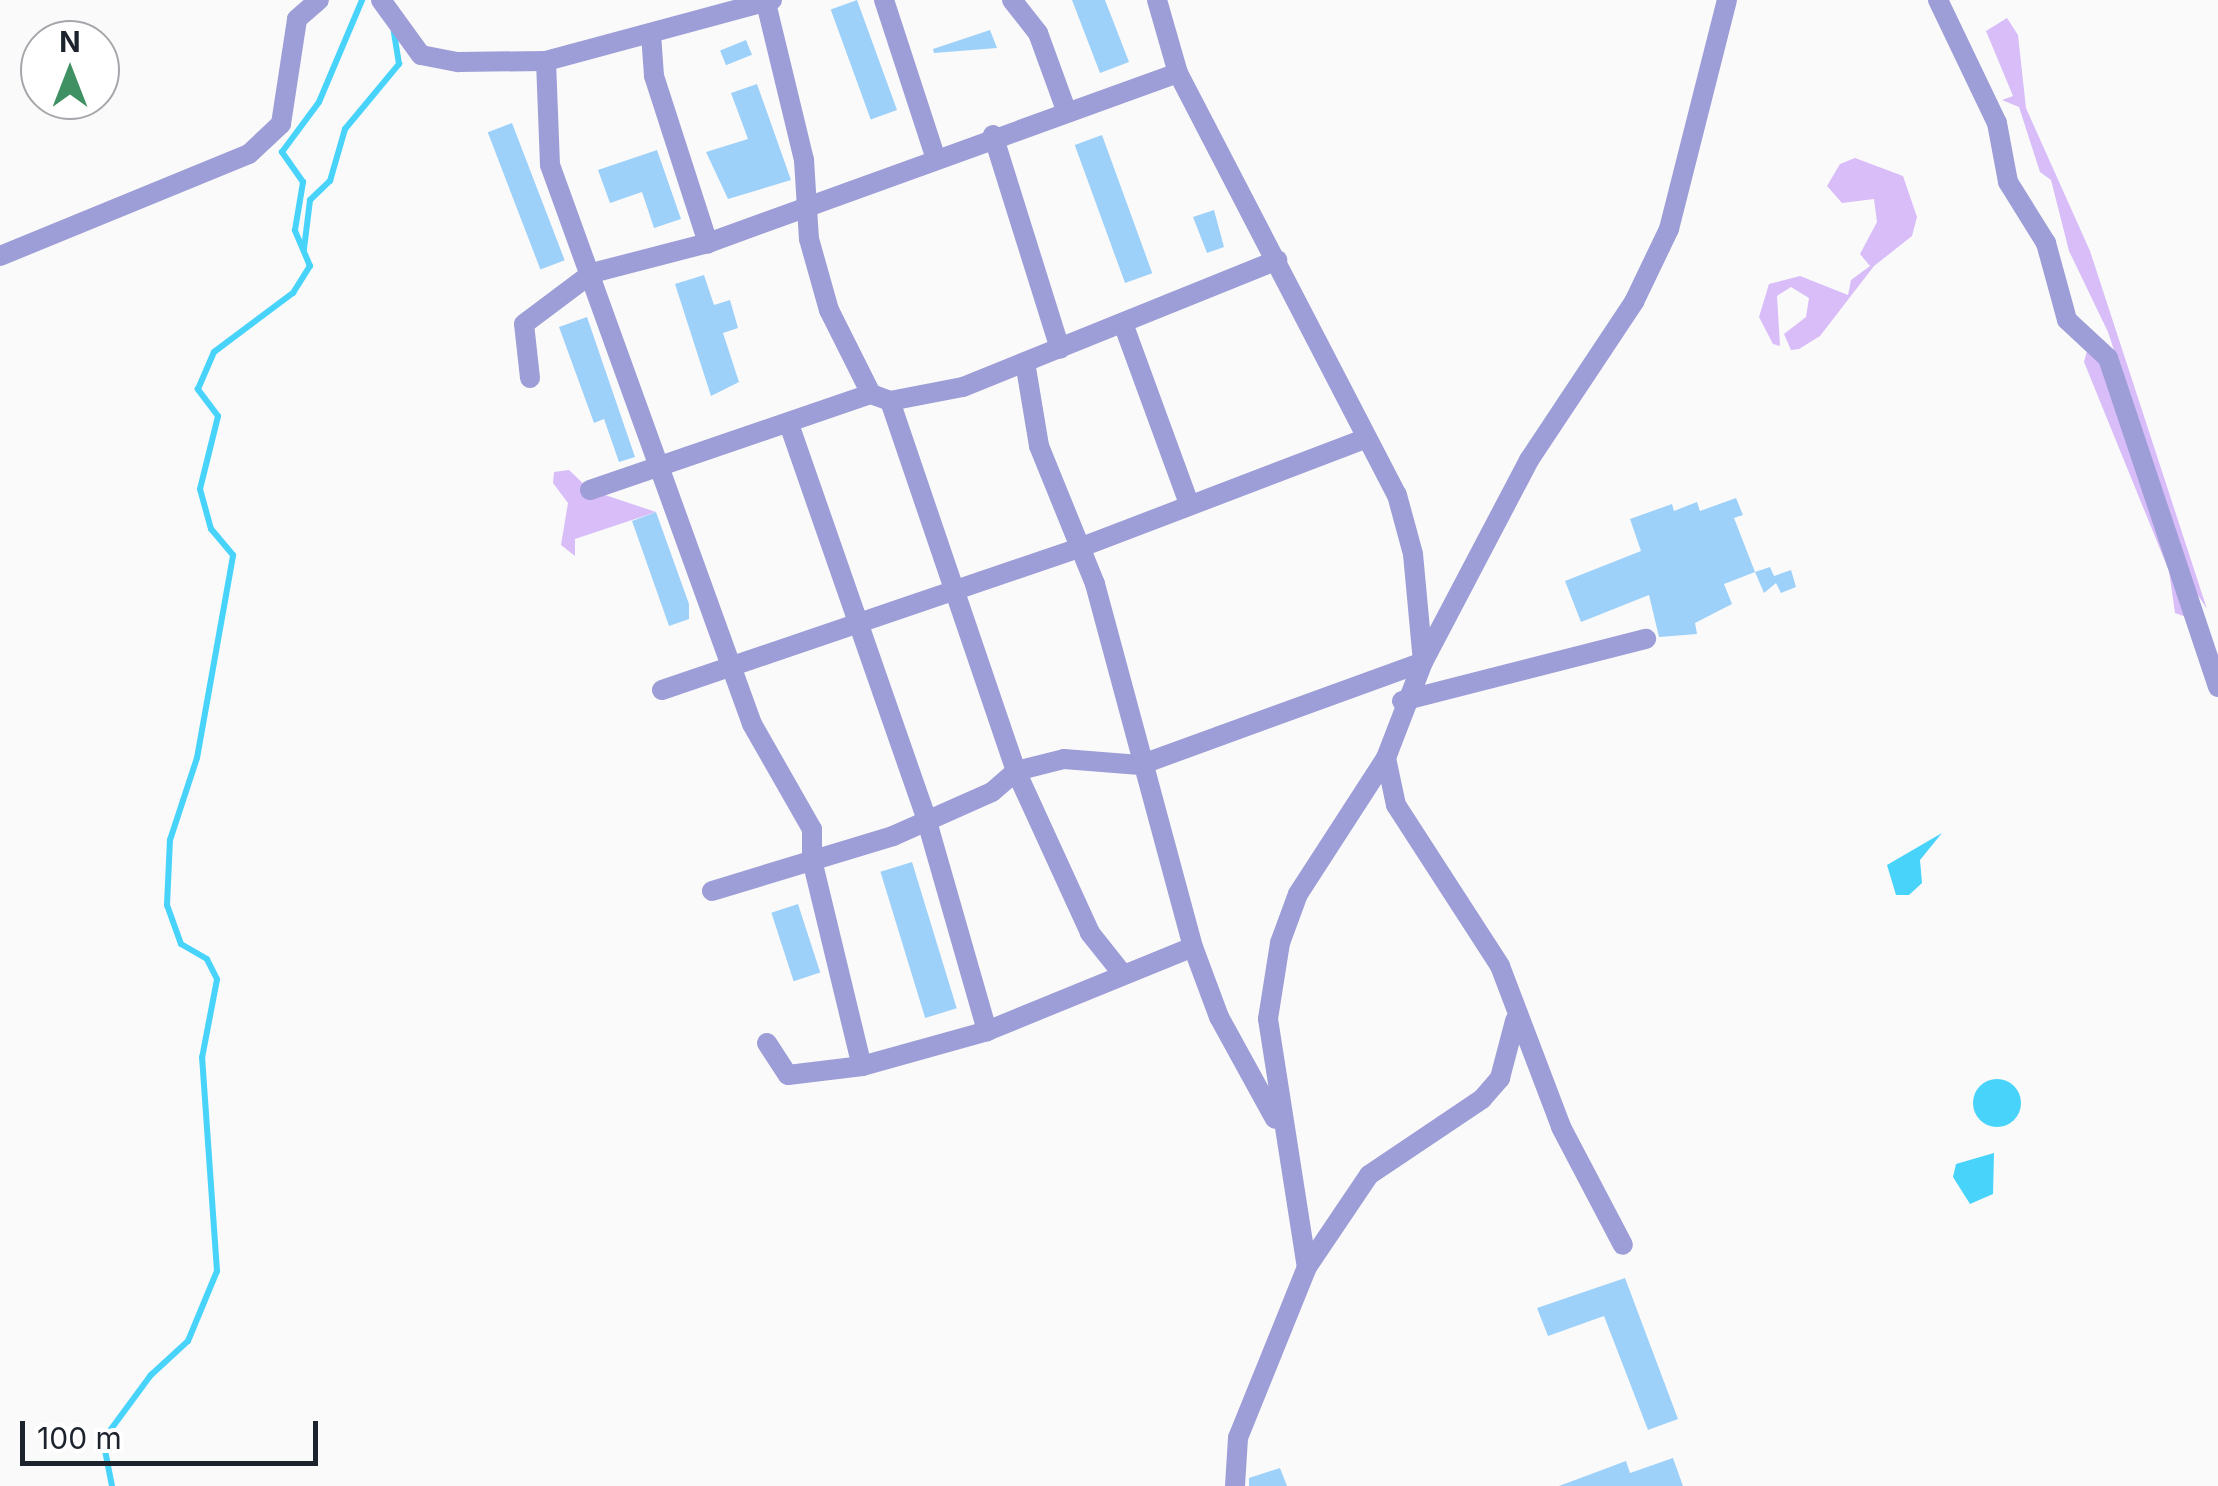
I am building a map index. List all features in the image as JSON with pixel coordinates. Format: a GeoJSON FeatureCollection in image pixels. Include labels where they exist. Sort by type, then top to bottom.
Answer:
{"type":"FeatureCollection","features":[{"type":"Feature","properties":{"kind":"street"},"geometry":{"type":"LineString","coordinates":[[0,256],[250,154],[281,124],[297,19],[319,0]]}},
{"type":"Feature","properties":{"kind":"street"},"geometry":{"type":"LineString","coordinates":[[380,0],[422,55],[546,61],[769,1],[829,310],[881,398],[955,590],[1016,771],[1090,933],[1121,972]]}},
{"type":"Feature","properties":{"kind":"street"},"geometry":{"type":"LineString","coordinates":[[884,0],[935,156]]}},
{"type":"Feature","properties":{"kind":"street"},"geometry":{"type":"LineString","coordinates":[[1012,0],[1038,33],[1065,108]]}},
{"type":"Feature","properties":{"kind":"street"},"geometry":{"type":"LineString","coordinates":[[1157,0],[1178,72],[1397,495],[1413,554],[1423,662]]}},
{"type":"Feature","properties":{"kind":"street"},"geometry":{"type":"LineString","coordinates":[[1306,1268],[1281,1130],[1268,1018],[1280,943],[1298,894],[1386,758],[1402,701],[1529,460],[1634,302],[1668,230],[1726,0]]}},
{"type":"Feature","properties":{"kind":"street"},"geometry":{"type":"LineString","coordinates":[[1938,0],[1996,122],[2008,182],[2046,243],[2067,320],[2108,358],[2218,688]]}},
{"type":"Feature","properties":{"kind":"street"},"geometry":{"type":"LineString","coordinates":[[651,34],[654,76],[708,242]]}},
{"type":"Feature","properties":{"kind":"street"},"geometry":{"type":"LineString","coordinates":[[546,61],[550,165],[752,724],[802,801],[812,860],[862,1066]]}},
{"type":"Feature","properties":{"kind":"street"},"geometry":{"type":"LineString","coordinates":[[530,378],[524,324],[592,273],[708,242],[1065,108],[1178,72]]}},
{"type":"Feature","properties":{"kind":"street"},"geometry":{"type":"LineString","coordinates":[[993,135],[1060,350]]}},
{"type":"Feature","properties":{"kind":"street"},"geometry":{"type":"LineString","coordinates":[[590,490],[881,398],[930,397],[1124,326],[1276,260]]}},
{"type":"Feature","properties":{"kind":"street"},"geometry":{"type":"LineString","coordinates":[[1124,326],[1189,504]]}},
{"type":"Feature","properties":{"kind":"street"},"geometry":{"type":"LineString","coordinates":[[1025,362],[1039,446],[1079,548],[1193,948],[1219,1017],[1281,1130]]}},
{"type":"Feature","properties":{"kind":"street"},"geometry":{"type":"LineString","coordinates":[[790,424],[862,620],[926,818],[987,1031]]}},
{"type":"Feature","properties":{"kind":"street"},"geometry":{"type":"LineString","coordinates":[[662,690],[1079,548],[1367,438]]}},
{"type":"Feature","properties":{"kind":"street"},"geometry":{"type":"LineString","coordinates":[[1402,701],[1646,638]]}},
{"type":"Feature","properties":{"kind":"street"},"geometry":{"type":"LineString","coordinates":[[712,891],[812,860],[992,792],[1016,771],[1064,759],[1140,764],[1423,662]]}},
{"type":"Feature","properties":{"kind":"street"},"geometry":{"type":"LineString","coordinates":[[1386,758],[1396,805],[1461,894],[1516,1014],[1560,1127],[1623,1245]]}},
{"type":"Feature","properties":{"kind":"street"},"geometry":{"type":"LineString","coordinates":[[768,1043],[788,1076],[862,1066],[987,1031],[1121,972],[1193,948]]}},
{"type":"Feature","properties":{"kind":"street"},"geometry":{"type":"LineString","coordinates":[[1235,1486],[1238,1438],[1306,1268],[1369,1175],[1482,1099],[1500,1078],[1516,1014]]}},
{"type":"Feature","properties":{"kind":"shaded area"},"geometry":{"type":"Polygon","coordinates":[[[2007,18],[2018,35],[2026,108],[2090,251],[2207,609],[2192,586],[2108,332],[2069,251],[2051,180],[2040,172],[2019,107],[2002,100],[2013,96],[1986,31],[2007,18]]]}},
{"type":"Feature","properties":{"kind":"shaded area"},"geometry":{"type":"Polygon","coordinates":[[[1855,158],[1903,176],[1917,217],[1912,236],[1874,266],[1820,336],[1799,349],[1791,350],[1784,334],[1806,317],[1809,298],[1791,287],[1777,296],[1780,346],[1773,344],[1759,317],[1769,284],[1800,276],[1848,295],[1851,280],[1870,266],[1860,254],[1877,222],[1874,199],[1842,203],[1827,186],[1840,164],[1855,158]]]}},
{"type":"Feature","properties":{"kind":"shaded area"},"geometry":{"type":"Polygon","coordinates":[[[2087,351],[2101,357],[2186,617],[2175,613],[2169,571],[2084,362],[2087,351]]]}},
{"type":"Feature","properties":{"kind":"shaded area"},"geometry":{"type":"Polygon","coordinates":[[[569,470],[590,490],[656,512],[575,539],[575,556],[561,545],[568,503],[553,483],[554,472],[569,470]]]}},
{"type":"Feature","properties":{"kind":"water"},"geometry":{"type":"Polygon","coordinates":[[[1942,833],[1920,860],[1922,883],[1909,895],[1896,895],[1887,865],[1942,833]]]}},
{"type":"Feature","properties":{"kind":"water"},"geometry":{"type":"Polygon","coordinates":[[[1997,1079],[2014,1086],[2021,1103],[2014,1120],[1997,1127],[1980,1120],[1973,1103],[1980,1086],[1997,1079]]]}},
{"type":"Feature","properties":{"kind":"water"},"geometry":{"type":"Polygon","coordinates":[[[1994,1153],[1993,1194],[1970,1204],[1953,1177],[1956,1164],[1994,1153]]]}},
{"type":"Feature","properties":{"kind":"building"},"geometry":{"type":"Polygon","coordinates":[[[857,0],[897,110],[871,120],[831,10],[857,0]]]}},
{"type":"Feature","properties":{"kind":"building"},"geometry":{"type":"Polygon","coordinates":[[[1072,0],[1105,0],[1129,62],[1100,73],[1072,0]]]}},
{"type":"Feature","properties":{"kind":"building"},"geometry":{"type":"Polygon","coordinates":[[[990,30],[997,48],[934,53],[933,49],[990,30]]]}},
{"type":"Feature","properties":{"kind":"building"},"geometry":{"type":"Polygon","coordinates":[[[746,40],[752,55],[726,65],[720,50],[746,40]]]}},
{"type":"Feature","properties":{"kind":"building"},"geometry":{"type":"Polygon","coordinates":[[[757,84],[791,180],[728,199],[706,152],[748,139],[731,93],[757,84]]]}},
{"type":"Feature","properties":{"kind":"building"},"geometry":{"type":"Polygon","coordinates":[[[512,123],[565,260],[540,270],[488,132],[512,123]]]}},
{"type":"Feature","properties":{"kind":"building"},"geometry":{"type":"Polygon","coordinates":[[[1102,135],[1152,273],[1125,283],[1075,145],[1102,135]]]}},
{"type":"Feature","properties":{"kind":"building"},"geometry":{"type":"Polygon","coordinates":[[[657,150],[681,219],[654,228],[642,192],[610,203],[598,170],[657,150]]]}},
{"type":"Feature","properties":{"kind":"building"},"geometry":{"type":"Polygon","coordinates":[[[1214,210],[1224,247],[1207,253],[1193,217],[1214,210]]]}},
{"type":"Feature","properties":{"kind":"building"},"geometry":{"type":"Polygon","coordinates":[[[704,275],[714,305],[730,300],[738,328],[723,333],[739,382],[711,396],[675,284],[704,275]]]}},
{"type":"Feature","properties":{"kind":"building"},"geometry":{"type":"Polygon","coordinates":[[[587,317],[635,457],[619,462],[604,419],[594,423],[559,327],[587,317]]]}},
{"type":"Feature","properties":{"kind":"building"},"geometry":{"type":"Polygon","coordinates":[[[1736,498],[1743,515],[1734,518],[1755,572],[1724,584],[1732,604],[1695,623],[1697,634],[1659,637],[1649,595],[1581,622],[1565,581],[1641,551],[1630,519],[1672,504],[1674,511],[1697,502],[1700,511],[1736,498]]]}},
{"type":"Feature","properties":{"kind":"building"},"geometry":{"type":"Polygon","coordinates":[[[656,512],[689,604],[689,619],[669,626],[632,521],[656,512]]]}},
{"type":"Feature","properties":{"kind":"building"},"geometry":{"type":"Polygon","coordinates":[[[1770,567],[1774,576],[1791,570],[1796,587],[1781,593],[1776,583],[1764,593],[1755,572],[1770,567]]]}},
{"type":"Feature","properties":{"kind":"building"},"geometry":{"type":"Polygon","coordinates":[[[912,862],[957,1008],[925,1018],[880,872],[912,862]]]}},
{"type":"Feature","properties":{"kind":"building"},"geometry":{"type":"Polygon","coordinates":[[[798,904],[820,972],[794,981],[771,913],[798,904]]]}},
{"type":"Feature","properties":{"kind":"building"},"geometry":{"type":"Polygon","coordinates":[[[1625,1278],[1678,1419],[1648,1430],[1604,1316],[1548,1336],[1537,1308],[1625,1278]]]}},
{"type":"Feature","properties":{"kind":"building"},"geometry":{"type":"Polygon","coordinates":[[[1673,1458],[1683,1486],[1559,1486],[1626,1461],[1630,1473],[1673,1458]]]}},
{"type":"Feature","properties":{"kind":"building"},"geometry":{"type":"Polygon","coordinates":[[[1280,1468],[1287,1486],[1249,1486],[1249,1478],[1280,1468]]]}},
{"type":"Feature","properties":{"kind":"waterway"},"geometry":{"type":"LineString","coordinates":[[112,1486],[103,1440],[151,1375],[188,1341],[217,1271],[202,1058],[217,979],[207,959],[181,944],[167,905],[170,840],[197,758],[233,555],[211,529],[200,489],[218,416],[198,389],[214,352],[293,293],[310,266],[295,230],[303,182],[282,152],[319,102],[362,0]]}},
{"type":"Feature","properties":{"kind":"waterway"},"geometry":{"type":"LineString","coordinates":[[304,249],[310,200],[330,181],[345,129],[399,64],[394,31]]}}]}
